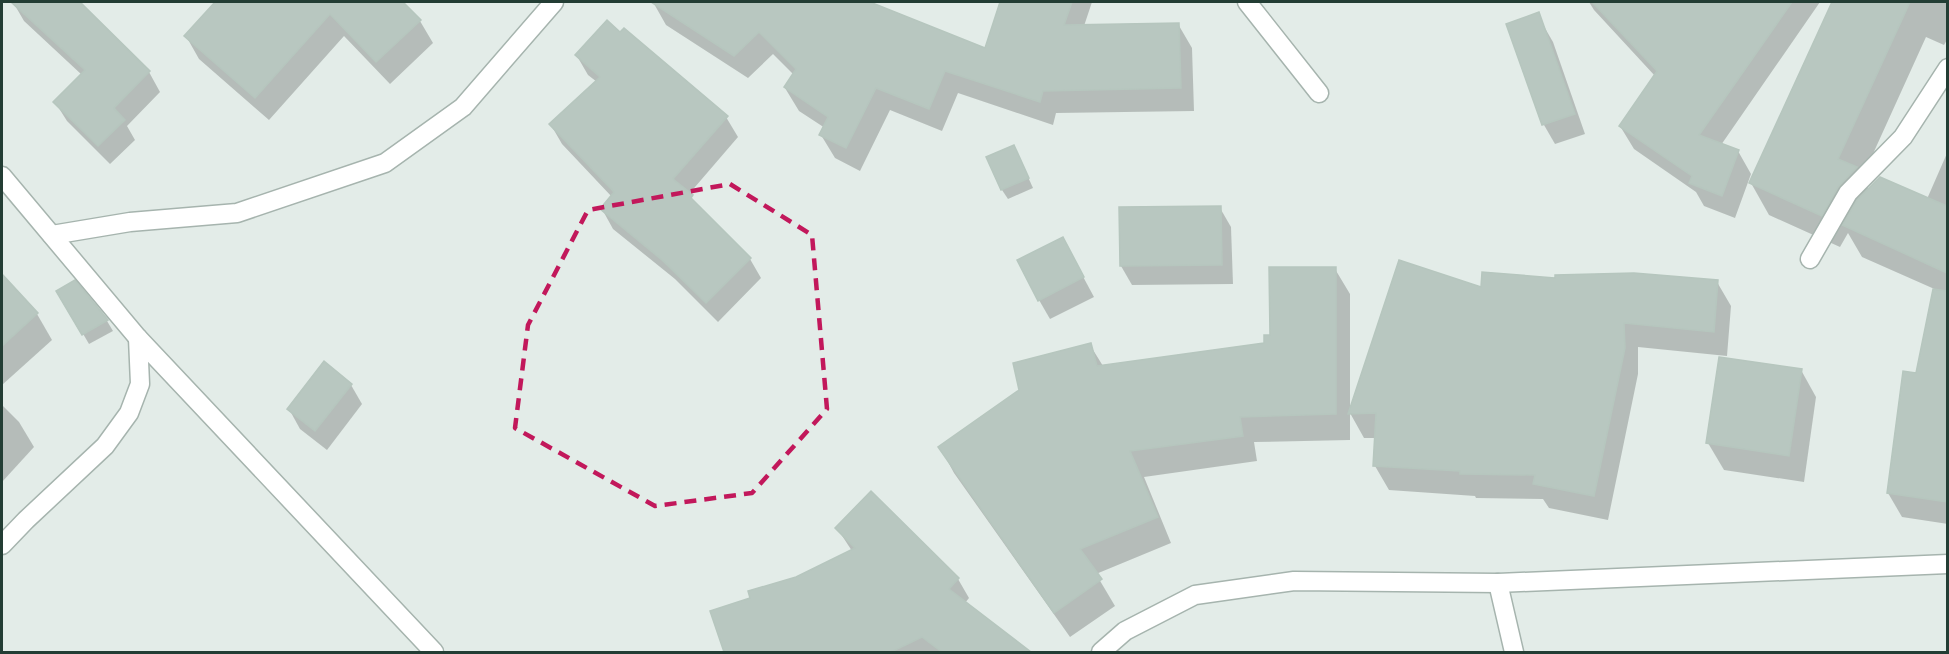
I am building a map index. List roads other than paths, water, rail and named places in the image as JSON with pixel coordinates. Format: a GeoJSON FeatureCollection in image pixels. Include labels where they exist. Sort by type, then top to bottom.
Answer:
{"type":"FeatureCollection","features":[{"type":"Feature","properties":{"kind":"street"},"geometry":{"type":"LineString","coordinates":[[52,235],[130,222],[237,213],[385,163],[463,107],[554,2]]}},
{"type":"Feature","properties":{"kind":"street"},"geometry":{"type":"LineString","coordinates":[[1247,2],[1319,93]]}},
{"type":"Feature","properties":{"kind":"street"},"geometry":{"type":"LineString","coordinates":[[1810,259],[1848,193],[1903,137],[1947,68]]}},
{"type":"Feature","properties":{"kind":"street"},"geometry":{"type":"LineString","coordinates":[[2,176],[138,338],[434,652]]}},
{"type":"Feature","properties":{"kind":"street"},"geometry":{"type":"LineString","coordinates":[[2,545],[105,446],[129,413],[140,384],[138,338]]}},
{"type":"Feature","properties":{"kind":"street"},"geometry":{"type":"LineString","coordinates":[[1101,652],[1125,631],[1195,595],[1294,581],[1498,583],[1947,564]]}},
{"type":"Feature","properties":{"kind":"street"},"geometry":{"type":"LineString","coordinates":[[1498,583],[1514,652]]}}]}
